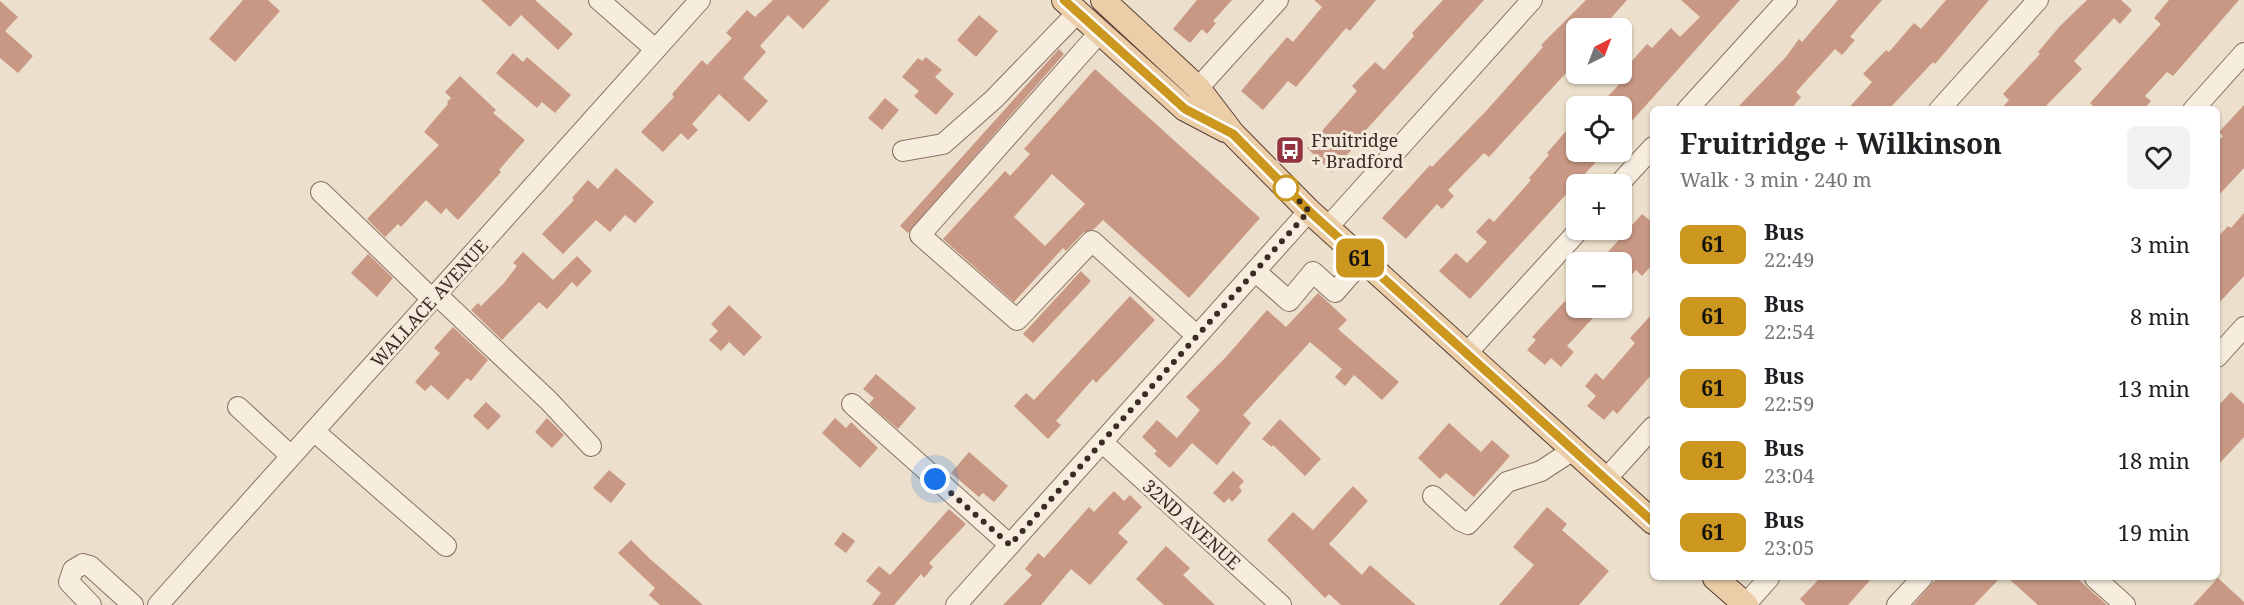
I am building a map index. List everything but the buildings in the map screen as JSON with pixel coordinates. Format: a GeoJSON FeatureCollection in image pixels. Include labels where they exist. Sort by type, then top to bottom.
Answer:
{"type":"FeatureCollection","features":[{"type":"Feature","properties":{"kind":"main road"},"geometry":{"type":"LineString","coordinates":[[1103,0],[1198,88],[1233,134],[1309,211],[1650,519]]}},
{"type":"Feature","properties":{"kind":"main road"},"geometry":{"type":"LineString","coordinates":[[1071,6],[1185,109],[1233,134]]}},
{"type":"Feature","properties":{"kind":"main road"},"geometry":{"type":"LineString","coordinates":[[1717,580],[1745,605]]}},
{"type":"Feature","properties":{"kind":"street"},"geometry":{"type":"LineString","coordinates":[[599,0],[656,50]]}},
{"type":"Feature","properties":{"kind":"street","name":"WALLACE AVENUE"},"geometry":{"type":"LineString","coordinates":[[165,602],[291,456],[700,0]]}},
{"type":"Feature","properties":{"kind":"street"},"geometry":{"type":"LineString","coordinates":[[1198,88],[1278,0]]}},
{"type":"Feature","properties":{"kind":"street"},"geometry":{"type":"LineString","coordinates":[[1327,228],[1532,0]]}},
{"type":"Feature","properties":{"kind":"street"},"geometry":{"type":"LineString","coordinates":[[1691,106],[1786,0]]}},
{"type":"Feature","properties":{"kind":"street"},"geometry":{"type":"LineString","coordinates":[[1943,106],[2038,0]]}},
{"type":"Feature","properties":{"kind":"street"},"geometry":{"type":"LineString","coordinates":[[903,151],[944,144],[994,99],[1071,6]]}},
{"type":"Feature","properties":{"kind":"street"},"geometry":{"type":"LineString","coordinates":[[1100,32],[920,235],[1017,321],[1092,241],[1197,336]]}},
{"type":"Feature","properties":{"kind":"street"},"geometry":{"type":"LineString","coordinates":[[2197,106],[2244,53]]}},
{"type":"Feature","properties":{"kind":"street"},"geometry":{"type":"LineString","coordinates":[[1628,174],[1650,150]]}},
{"type":"Feature","properties":{"kind":"street"},"geometry":{"type":"LineString","coordinates":[[321,192],[549,401],[591,447]]}},
{"type":"Feature","properties":{"kind":"street"},"geometry":{"type":"LineString","coordinates":[[956,605],[1309,211]]}},
{"type":"Feature","properties":{"kind":"street"},"geometry":{"type":"LineString","coordinates":[[1466,354],[1570,240]]}},
{"type":"Feature","properties":{"kind":"street"},"geometry":{"type":"LineString","coordinates":[[1256,271],[1289,301],[1313,272],[1335,292],[1363,260]]}},
{"type":"Feature","properties":{"kind":"street"},"geometry":{"type":"LineString","coordinates":[[2220,354],[2244,327]]}},
{"type":"Feature","properties":{"kind":"street"},"geometry":{"type":"LineString","coordinates":[[852,404],[1010,545]]}},
{"type":"Feature","properties":{"kind":"street"},"geometry":{"type":"LineString","coordinates":[[238,407],[291,456]]}},
{"type":"Feature","properties":{"kind":"street"},"geometry":{"type":"LineString","coordinates":[[1606,479],[1650,430]]}},
{"type":"Feature","properties":{"kind":"street"},"geometry":{"type":"LineString","coordinates":[[314,431],[446,546]]}},
{"type":"Feature","properties":{"kind":"street","name":"32ND AVENUE"},"geometry":{"type":"LineString","coordinates":[[1102,442],[1281,605]]}},
{"type":"Feature","properties":{"kind":"street"},"geometry":{"type":"LineString","coordinates":[[1433,496],[1461,521],[1468,524],[1507,482],[1541,471],[1573,450]]}},
{"type":"Feature","properties":{"kind":"street"},"geometry":{"type":"LineString","coordinates":[[91,605],[69,582],[73,570],[83,564],[90,566],[133,605]]}},
{"type":"Feature","properties":{"kind":"street"},"geometry":{"type":"LineString","coordinates":[[1745,605],[1767,580]]}},
{"type":"Feature","properties":{"kind":"street"},"geometry":{"type":"LineString","coordinates":[[1897,605],[1920,580]]}},
{"type":"Feature","properties":{"kind":"street"},"geometry":{"type":"LineString","coordinates":[[2097,580],[2125,605]]}},
{"type":"Feature","properties":{"kind":"bus line","name":"61"},"geometry":{"type":"LineString","coordinates":[[1064,0],[1185,109],[1233,134],[1309,211],[1650,519]]}},
{"type":"Feature","properties":{"kind":"place","name":"Fruitridge + Bradford"},"geometry":{"type":"Point","coordinates":[1290,150]}},
{"type":"Feature","properties":{"kind":"route"},"geometry":{"type":"LineString","coordinates":[[935,479],[1010,545],[1309,211],[1278,180],[1286,188]]}}]}
